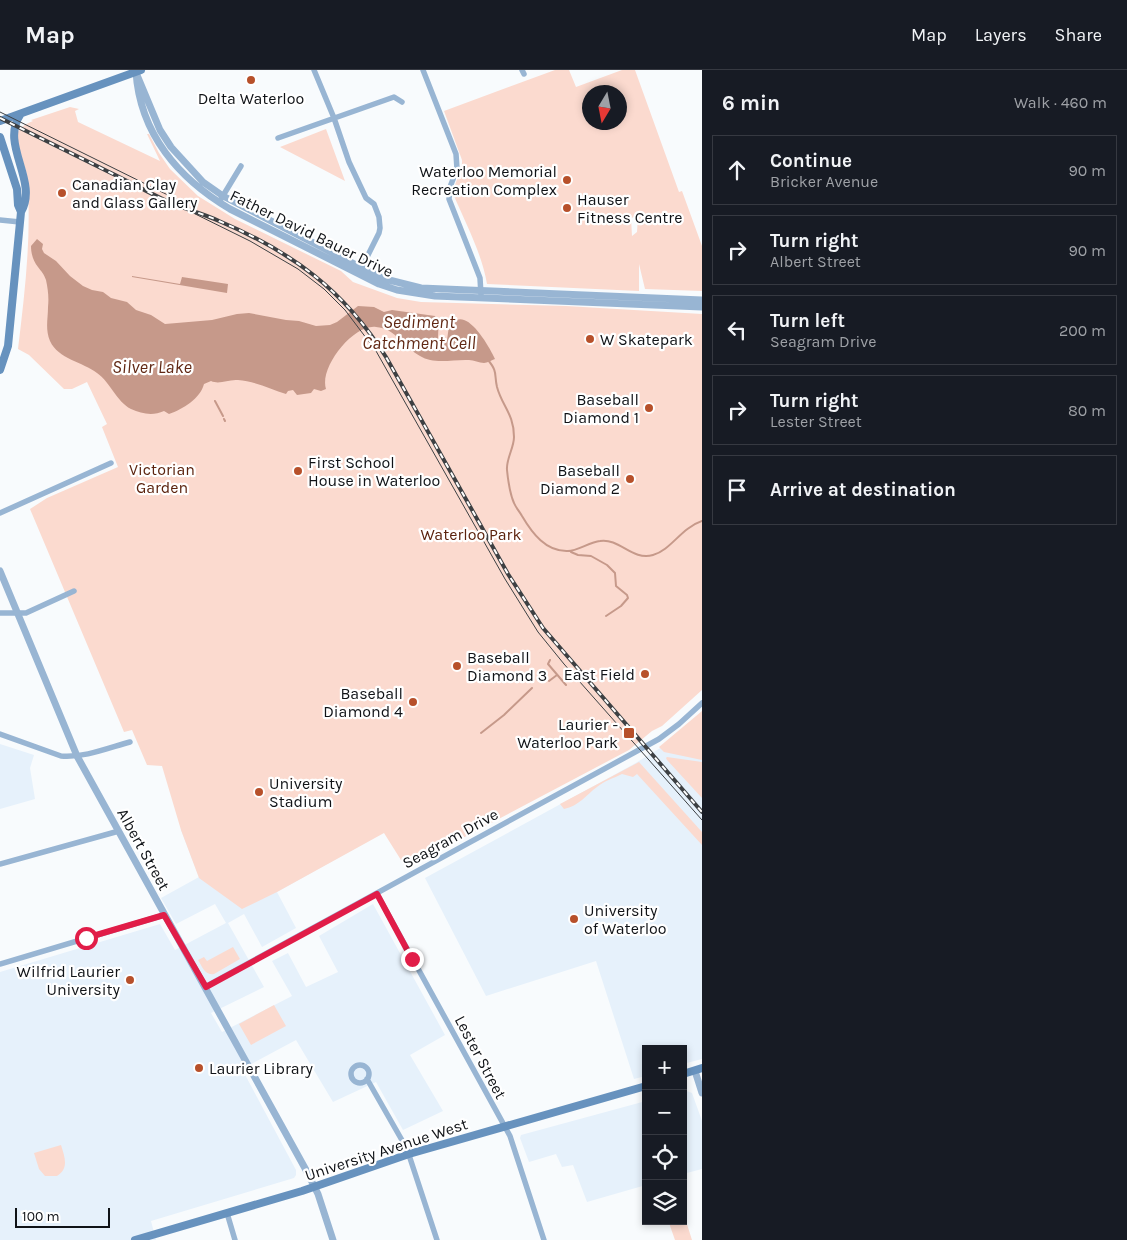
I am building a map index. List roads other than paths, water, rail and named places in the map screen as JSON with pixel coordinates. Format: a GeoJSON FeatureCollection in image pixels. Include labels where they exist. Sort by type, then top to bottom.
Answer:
{"type":"FeatureCollection","features":[{"type":"Feature","properties":{"kind":"main road"},"geometry":{"type":"LineString","coordinates":[[0,121],[137,71]]}},
{"type":"Feature","properties":{"kind":"main road"},"geometry":{"type":"LineString","coordinates":[[21,114],[13,125],[11,139],[24,191],[25,206],[21,212]]}},
{"type":"Feature","properties":{"kind":"main road"},"geometry":{"type":"LineString","coordinates":[[0,137],[17,189],[21,212],[8,346],[0,370]]}},
{"type":"Feature","properties":{"kind":"main road","name":"University Avenue West"},"geometry":{"type":"LineString","coordinates":[[135,1240],[314,1186],[409,1154],[642,1087]]}},
{"type":"Feature","properties":{"kind":"street"},"geometry":{"type":"LineString","coordinates":[[314,70],[334,118],[349,162],[366,198],[374,204],[379,217],[379,233],[360,271]]}},
{"type":"Feature","properties":{"kind":"street"},"geometry":{"type":"LineString","coordinates":[[423,70],[456,154],[458,163],[450,188],[449,199],[479,274],[481,294]]}},
{"type":"Feature","properties":{"kind":"street","name":"Father David Bauer Drive"},"geometry":{"type":"LineString","coordinates":[[137,71],[160,130],[171,147],[221,199],[360,271],[379,284],[411,293],[435,296],[481,294],[702,300]]}},
{"type":"Feature","properties":{"kind":"street"},"geometry":{"type":"LineString","coordinates":[[278,138],[394,98],[402,102]]}},
{"type":"Feature","properties":{"kind":"street"},"geometry":{"type":"LineString","coordinates":[[221,199],[241,166]]}},
{"type":"Feature","properties":{"kind":"street"},"geometry":{"type":"LineString","coordinates":[[0,220],[20,222]]}},
{"type":"Feature","properties":{"kind":"street","name":"Father David Bauer Drive"},"geometry":{"type":"LineString","coordinates":[[481,294],[702,307]]}},
{"type":"Feature","properties":{"kind":"street"},"geometry":{"type":"LineString","coordinates":[[0,513],[111,463]]}},
{"type":"Feature","properties":{"kind":"street","name":"Albert Street"},"geometry":{"type":"LineString","coordinates":[[0,571],[77,756],[314,1186],[333,1240]]}},
{"type":"Feature","properties":{"kind":"street"},"geometry":{"type":"LineString","coordinates":[[0,613],[26,613],[74,591]]}},
{"type":"Feature","properties":{"kind":"street","name":"Seagram Drive"},"geometry":{"type":"LineString","coordinates":[[206,987],[659,739],[702,704]]}},
{"type":"Feature","properties":{"kind":"street"},"geometry":{"type":"LineString","coordinates":[[0,734],[61,756],[77,756],[130,742]]}},
{"type":"Feature","properties":{"kind":"street"},"geometry":{"type":"LineString","coordinates":[[0,864],[118,831]]}},
{"type":"Feature","properties":{"kind":"street","name":"Lester Street"},"geometry":{"type":"LineString","coordinates":[[377,894],[510,1136],[544,1240]]}},
{"type":"Feature","properties":{"kind":"street"},"geometry":{"type":"LineString","coordinates":[[0,964],[164,915]]}},
{"type":"Feature","properties":{"kind":"street"},"geometry":{"type":"LineString","coordinates":[[698,1070],[702,1093]]}},
{"type":"Feature","properties":{"kind":"street"},"geometry":{"type":"LineString","coordinates":[[367,1079],[409,1154],[437,1240]]}},
{"type":"Feature","properties":{"kind":"street"},"geometry":{"type":"LineString","coordinates":[[227,1213],[235,1240]]}},
{"type":"Feature","properties":{"kind":"water","name":"Silver Lake"},"geometry":{"type":"Polygon","coordinates":[[[37,239],[43,244],[42,249],[44,253],[56,261],[83,286],[103,292],[111,298],[127,302],[136,310],[151,315],[165,324],[212,320],[249,313],[299,321],[316,326],[330,325],[358,306],[374,307],[384,312],[392,310],[435,316],[438,324],[438,338],[444,341],[447,340],[449,326],[452,321],[460,319],[469,322],[478,331],[495,359],[484,363],[469,360],[444,361],[426,359],[389,331],[376,327],[367,328],[358,332],[340,349],[328,370],[325,380],[326,389],[321,391],[314,389],[311,393],[297,395],[293,390],[288,391],[286,394],[244,381],[211,381],[204,384],[195,399],[174,412],[169,414],[164,411],[148,414],[139,412],[126,406],[97,373],[59,352],[50,341],[47,328],[47,283],[31,251],[31,246],[37,239]]]}},
{"type":"Feature","properties":{"kind":"water"},"geometry":{"type":"Polygon","coordinates":[[[132,277],[180,284],[182,277],[228,284],[227,293],[132,277]]]}},
{"type":"Feature","properties":{"kind":"waterway"},"geometry":{"type":"LineString","coordinates":[[488,360],[494,370],[497,387],[512,422],[514,441],[507,470],[513,499],[530,529],[546,545],[568,551],[596,542],[607,541],[639,555],[653,555],[665,549],[688,529],[702,521]]}},
{"type":"Feature","properties":{"kind":"waterway"},"geometry":{"type":"LineString","coordinates":[[215,401],[223,416]]}},
{"type":"Feature","properties":{"kind":"waterway"},"geometry":{"type":"LineString","coordinates":[[571,552],[578,555],[591,556],[607,565],[615,573],[616,586],[628,598],[621,606],[606,616]]}},
{"type":"Feature","properties":{"kind":"waterway"},"geometry":{"type":"LineString","coordinates":[[550,660],[548,664],[566,685]]}},
{"type":"Feature","properties":{"kind":"waterway"},"geometry":{"type":"LineString","coordinates":[[549,681],[557,675]]}},
{"type":"Feature","properties":{"kind":"waterway"},"geometry":{"type":"LineString","coordinates":[[481,733],[504,715],[532,688]]}},
{"type":"Feature","properties":{"kind":"tram line"},"geometry":{"type":"LineString","coordinates":[[0,112],[184,203]]}},
{"type":"Feature","properties":{"kind":"tram line"},"geometry":{"type":"LineString","coordinates":[[173,203],[250,241],[298,269],[324,289],[345,310],[376,351],[505,579],[538,632],[702,820]]}},
{"type":"Feature","properties":{"kind":"railway"},"geometry":{"type":"LineString","coordinates":[[0,118],[165,200],[245,233],[270,246],[314,275],[334,293],[370,333],[386,357],[508,574],[543,628],[702,812]]}},
{"type":"Feature","properties":{"kind":"place","name":"Delta Waterloo"},"geometry":{"type":"Point","coordinates":[251,80]}},
{"type":"Feature","properties":{"kind":"place","name":"Waterloo Memorial Recreation Complex"},"geometry":{"type":"Point","coordinates":[567,180]}},
{"type":"Feature","properties":{"kind":"place","name":"Canadian Clay and Glass Gallery"},"geometry":{"type":"Point","coordinates":[62,193]}},
{"type":"Feature","properties":{"kind":"place","name":"Hauser Fitness Centre"},"geometry":{"type":"Point","coordinates":[567,208]}},
{"type":"Feature","properties":{"kind":"place","name":"W Skatepark"},"geometry":{"type":"Point","coordinates":[590,339]}},
{"type":"Feature","properties":{"kind":"place","name":"Baseball Diamond 1"},"geometry":{"type":"Point","coordinates":[649,408]}},
{"type":"Feature","properties":{"kind":"place","name":"First School House in Waterloo"},"geometry":{"type":"Point","coordinates":[298,471]}},
{"type":"Feature","properties":{"kind":"place","name":"Baseball Diamond 2"},"geometry":{"type":"Point","coordinates":[630,479]}},
{"type":"Feature","properties":{"kind":"place","name":"Baseball Diamond 3"},"geometry":{"type":"Point","coordinates":[457,666]}},
{"type":"Feature","properties":{"kind":"place","name":"East Field"},"geometry":{"type":"Point","coordinates":[645,674]}},
{"type":"Feature","properties":{"kind":"place","name":"Baseball Diamond 4"},"geometry":{"type":"Point","coordinates":[413,702]}},
{"type":"Feature","properties":{"kind":"place","name":"Laurier - Waterloo Park"},"geometry":{"type":"Point","coordinates":[629,733]}},
{"type":"Feature","properties":{"kind":"place","name":"University Stadium"},"geometry":{"type":"Point","coordinates":[259,792]}},
{"type":"Feature","properties":{"kind":"place","name":"University of Waterloo"},"geometry":{"type":"Point","coordinates":[574,919]}},
{"type":"Feature","properties":{"kind":"place","name":"Wilfrid Laurier University"},"geometry":{"type":"Point","coordinates":[130,980]}},
{"type":"Feature","properties":{"kind":"place","name":"Laurier Library"},"geometry":{"type":"Point","coordinates":[199,1068]}},
{"type":"Feature","properties":{"kind":"water label","name":"Sediment Catchment Cell"},"geometry":{"type":"Point","coordinates":[419,332]}},
{"type":"Feature","properties":{"kind":"park label","name":"Victorian Garden"},"geometry":{"type":"Point","coordinates":[162,478]}},
{"type":"Feature","properties":{"kind":"park label","name":"Waterloo Park"},"geometry":{"type":"Point","coordinates":[471,534]}}]}
